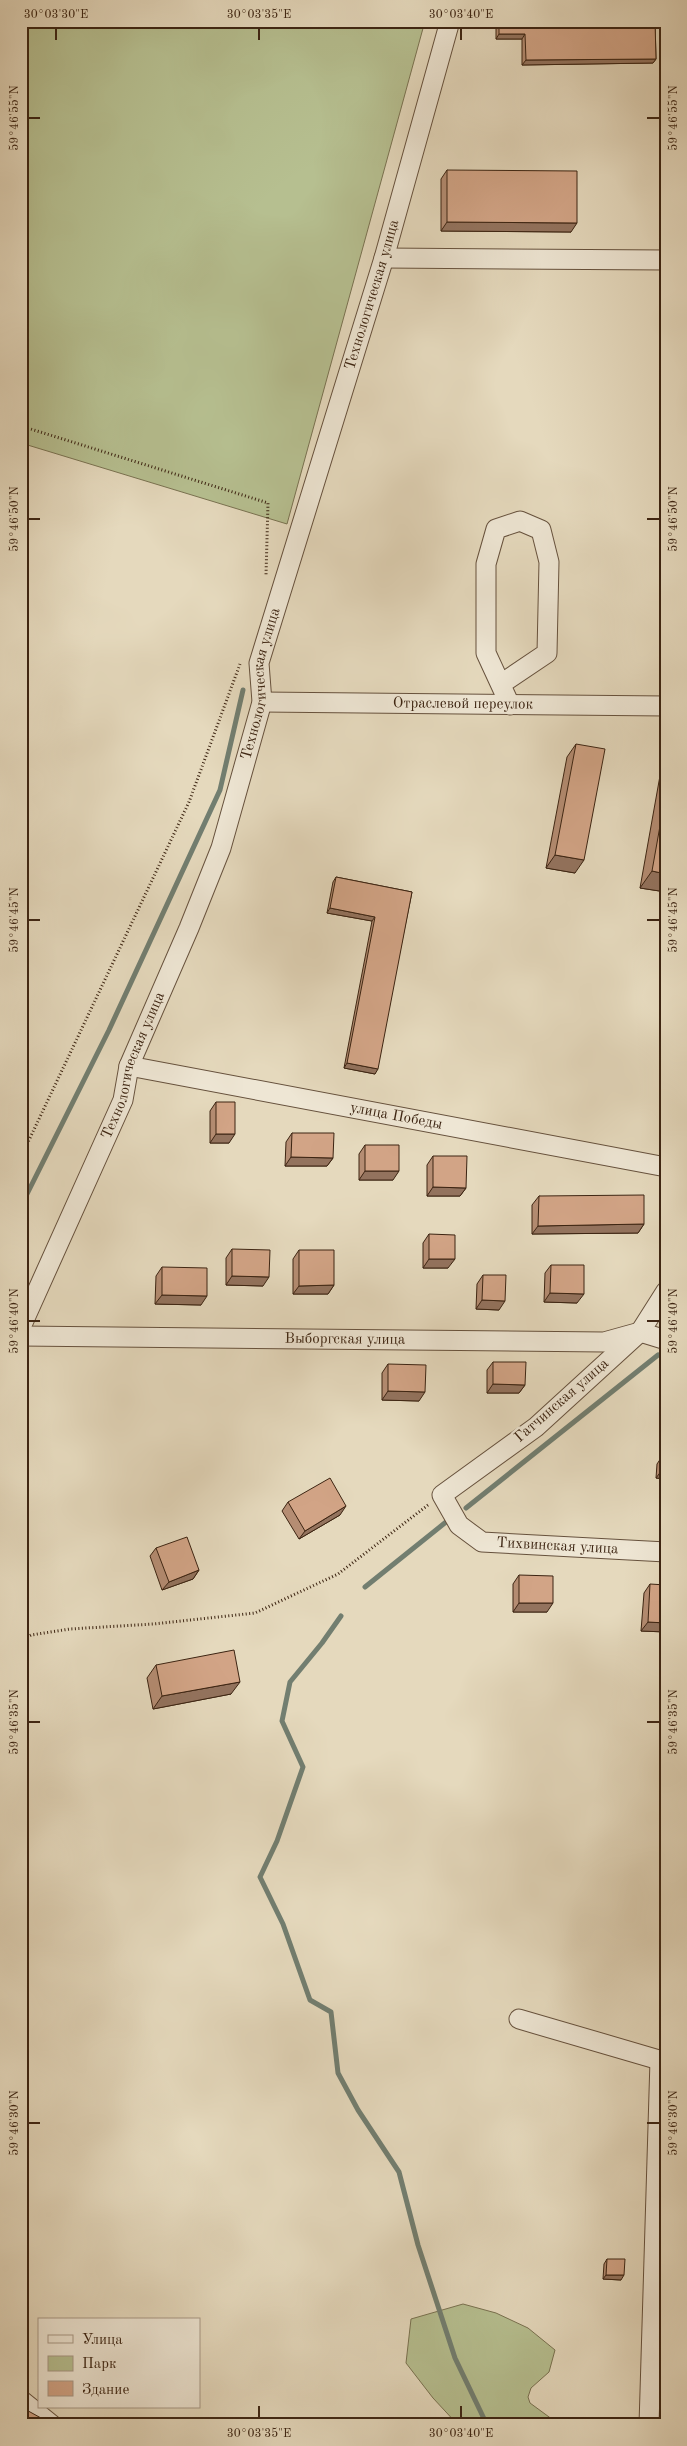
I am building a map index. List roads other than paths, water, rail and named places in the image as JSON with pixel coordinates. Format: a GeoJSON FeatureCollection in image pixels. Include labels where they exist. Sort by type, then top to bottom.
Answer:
{"type":"FeatureCollection","features":[{"type":"Feature","properties":{"kind":"street","name":"Технологическая улица"},"geometry":{"type":"LineString","coordinates":[[21,1326],[123,1100],[129,1066],[189,928],[221,848],[262,702],[260,663],[384,258],[450,21]]}},
{"type":"Feature","properties":{"kind":"street"},"geometry":{"type":"LineString","coordinates":[[384,258],[666,260]]}},
{"type":"Feature","properties":{"kind":"street"},"geometry":{"type":"LineString","coordinates":[[501,684],[547,653],[549,562],[541,530],[520,522],[496,529],[486,564],[486,654],[510,705]]}},
{"type":"Feature","properties":{"kind":"street","name":"Отраслевой переулок"},"geometry":{"type":"LineString","coordinates":[[262,702],[666,706]]}},
{"type":"Feature","properties":{"kind":"street","name":"улица Победы"},"geometry":{"type":"LineString","coordinates":[[129,1066],[666,1167]]}},
{"type":"Feature","properties":{"kind":"street","name":"Гатчинская улица"},"geometry":{"type":"LineString","coordinates":[[442,1495],[536,1427],[640,1332],[666,1292]]}},
{"type":"Feature","properties":{"kind":"street"},"geometry":{"type":"LineString","coordinates":[[640,1332],[666,1340]]}},
{"type":"Feature","properties":{"kind":"street","name":"Выборгская улица"},"geometry":{"type":"LineString","coordinates":[[21,1336],[604,1342],[640,1332]]}},
{"type":"Feature","properties":{"kind":"street","name":"Тихвинская улица"},"geometry":{"type":"LineString","coordinates":[[442,1495],[460,1525],[482,1542],[666,1552]]}},
{"type":"Feature","properties":{"kind":"street"},"geometry":{"type":"LineString","coordinates":[[519,2019],[663,2061],[649,2425]]}},
{"type":"Feature","properties":{"kind":"street"},"geometry":{"type":"LineString","coordinates":[[21,2400],[52,2425]]}},
{"type":"Feature","properties":{"kind":"waterway"},"geometry":{"type":"LineString","coordinates":[[21,1206],[109,1030],[220,790],[243,690]]}},
{"type":"Feature","properties":{"kind":"waterway"},"geometry":{"type":"LineString","coordinates":[[466,1508],[658,1355]]}},
{"type":"Feature","properties":{"kind":"waterway"},"geometry":{"type":"LineString","coordinates":[[365,1587],[446,1522]]}},
{"type":"Feature","properties":{"kind":"waterway"},"geometry":{"type":"LineString","coordinates":[[341,1616],[290,1682],[282,1721],[303,1767],[277,1841],[260,1877],[283,1924],[310,2000],[331,2012],[338,2073],[358,2110],[399,2172],[418,2245],[455,2358],[487,2425]]}}]}
